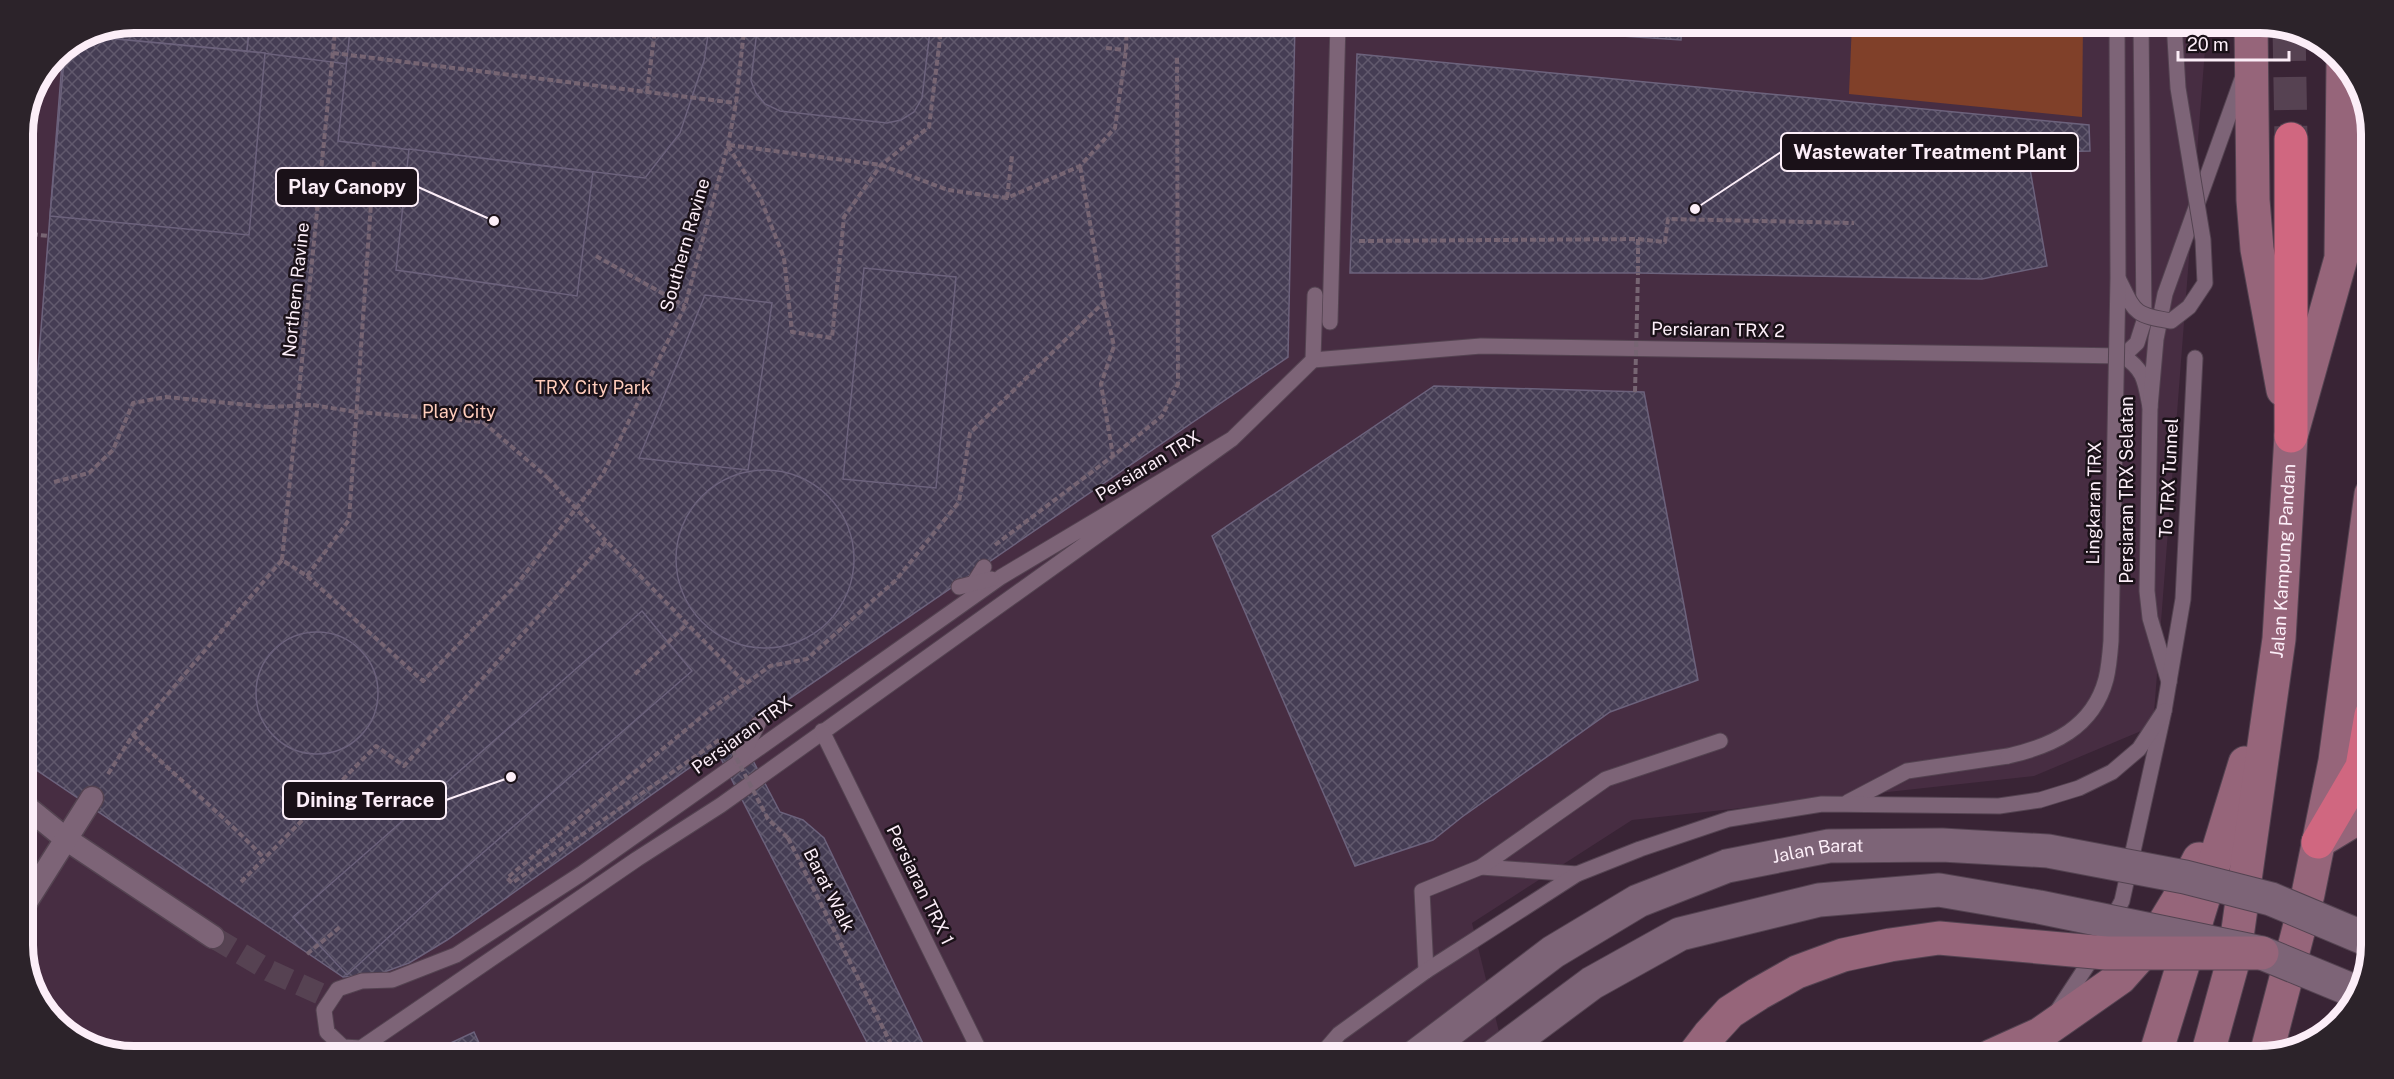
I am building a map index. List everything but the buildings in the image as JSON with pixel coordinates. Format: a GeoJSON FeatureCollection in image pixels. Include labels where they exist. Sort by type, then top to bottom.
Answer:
{"type":"FeatureCollection","features":[{"type":"Feature","properties":{"kind":"highway"},"geometry":{"type":"LineString","coordinates":[[2291,139],[2291,436]]}},
{"type":"Feature","properties":{"kind":"highway"},"geometry":{"type":"LineString","coordinates":[[2318,842],[2361,769]]}},
{"type":"Feature","properties":{"kind":"main road"},"geometry":{"type":"LineString","coordinates":[[2251,38],[2253,200],[2257,249],[2291,436]]}},
{"type":"Feature","properties":{"kind":"main road","name":"Jalan Kampung Pandan"},"geometry":{"type":"LineString","coordinates":[[2210,1046],[2234,958],[2279,639],[2291,436],[2341,258],[2343,77]]}},
{"type":"Feature","properties":{"kind":"main road"},"geometry":{"type":"LineString","coordinates":[[2268,1045],[2307,894],[2335,760],[2361,568]]}},
{"type":"Feature","properties":{"kind":"main road"},"geometry":{"type":"LineString","coordinates":[[2158,1046],[2241,777],[2279,639]]}},
{"type":"Feature","properties":{"kind":"main road"},"geometry":{"type":"LineString","coordinates":[[2013,1046],[2040,1034],[2120,978],[2153,941],[2178,900],[2241,777]]}},
{"type":"Feature","properties":{"kind":"main road"},"geometry":{"type":"LineString","coordinates":[[2318,842],[2356,819],[2361,813]]}},
{"type":"Feature","properties":{"kind":"main road"},"geometry":{"type":"LineString","coordinates":[[1700,1046],[1730,1012],[1797,972],[1844,955],[1890,945],[1939,938],[2106,953],[2262,953]]}},
{"type":"Feature","properties":{"kind":"street"},"geometry":{"type":"LineString","coordinates":[[33,891],[92,798]]}},
{"type":"Feature","properties":{"kind":"street"},"geometry":{"type":"LineString","coordinates":[[33,812],[66,839],[213,937]]}},
{"type":"Feature","properties":{"kind":"street","name":"Jalan Barat"},"geometry":{"type":"LineString","coordinates":[[1429,1046],[1553,952],[1638,901],[1727,866],[1828,846],[1942,845],[2048,851],[2185,877],[2271,899],[2361,936]]}},
{"type":"Feature","properties":{"kind":"street"},"geometry":{"type":"LineString","coordinates":[[1507,1046],[1592,983],[1680,934],[1819,900],[1939,890],[2040,907],[2262,953],[2350,989]]}},
{"type":"Feature","properties":{"kind":"lane"},"geometry":{"type":"LineString","coordinates":[[1330,322],[1338,33]]}},
{"type":"Feature","properties":{"kind":"lane","name":"Lingkaran TRX"},"geometry":{"type":"LineString","coordinates":[[1846,804],[1907,771],[2008,756],[2037,749],[2070,733],[2091,711],[2105,680],[2112,641],[2118,278],[2117,33]]}},
{"type":"Feature","properties":{"kind":"lane"},"geometry":{"type":"LineString","coordinates":[[2123,357],[2137,343],[2145,321],[2141,33]]}},
{"type":"Feature","properties":{"kind":"lane"},"geometry":{"type":"LineString","coordinates":[[2118,278],[2134,310],[2147,317],[2170,321],[2189,307],[2205,283],[2203,240],[2178,88],[2175,33]]}},
{"type":"Feature","properties":{"kind":"lane"},"geometry":{"type":"LineString","coordinates":[[2150,407],[2156,339],[2165,294],[2251,38]]}},
{"type":"Feature","properties":{"kind":"lane"},"geometry":{"type":"LineString","coordinates":[[1313,360],[1315,295]]}},
{"type":"Feature","properties":{"kind":"lane","name":"Persiaran TRX 2"},"geometry":{"type":"LineString","coordinates":[[1313,360],[1480,346],[2123,357]]}},
{"type":"Feature","properties":{"kind":"lane","name":"Persiaran TRX Selatan"},"geometry":{"type":"LineString","coordinates":[[2123,357],[2137,365],[2145,379],[2150,407],[2146,591],[2150,618],[2170,684]]}},
{"type":"Feature","properties":{"kind":"lane","name":"To TRX Tunnel"},"geometry":{"type":"LineString","coordinates":[[2040,1034],[2090,964],[2122,901],[2170,684],[2183,599],[2195,358]]}},
{"type":"Feature","properties":{"kind":"lane","name":"Persiaran TRX"},"geometry":{"type":"LineString","coordinates":[[372,1046],[637,859],[721,805],[1232,439],[1313,360]]}},
{"type":"Feature","properties":{"kind":"lane","name":"Persiaran TRX"},"geometry":{"type":"LineString","coordinates":[[342,1046],[327,1032],[324,1010],[338,989],[362,981],[392,980],[456,955],[581,874],[1001,577],[1232,439]]}},
{"type":"Feature","properties":{"kind":"lane"},"geometry":{"type":"LineString","coordinates":[[984,567],[967,585],[1001,577]]}},
{"type":"Feature","properties":{"kind":"lane"},"geometry":{"type":"LineString","coordinates":[[1322,1046],[1426,971],[1577,874],[1640,849],[1729,819],[1822,804],[1999,806],[2040,800],[2079,788],[2112,772],[2139,749],[2164,711]]}},
{"type":"Feature","properties":{"kind":"lane"},"geometry":{"type":"LineString","coordinates":[[738,761],[758,724]]}},
{"type":"Feature","properties":{"kind":"lane","name":"Persiaran TRX 1"},"geometry":{"type":"LineString","coordinates":[[822,731],[977,1046]]}},
{"type":"Feature","properties":{"kind":"lane"},"geometry":{"type":"LineString","coordinates":[[1426,971],[1422,891],[1481,867],[1606,779],[1720,741]]}},
{"type":"Feature","properties":{"kind":"lane"},"geometry":{"type":"LineString","coordinates":[[1481,867],[1577,874]]}},
{"type":"Feature","properties":{"kind":"lane"},"geometry":{"type":"LineString","coordinates":[[1329,1046],[1339,1034]]}},
{"type":"Feature","properties":{"kind":"path","name":"Northern Ravine"},"geometry":{"type":"LineString","coordinates":[[282,560],[335,33]]}},
{"type":"Feature","properties":{"kind":"path"},"geometry":{"type":"LineString","coordinates":[[647,92],[655,33]]}},
{"type":"Feature","properties":{"kind":"path","name":"Southern Ravine"},"geometry":{"type":"LineString","coordinates":[[307,576],[423,681],[517,584],[603,474],[685,306],[728,145],[736,103],[744,33]]}},
{"type":"Feature","properties":{"kind":"path"},"geometry":{"type":"LineString","coordinates":[[728,145],[760,197],[784,258],[792,332],[832,338],[844,217],[881,165],[929,127],[941,33]]}},
{"type":"Feature","properties":{"kind":"path"},"geometry":{"type":"LineString","coordinates":[[950,33],[959,34]]}},
{"type":"Feature","properties":{"kind":"path"},"geometry":{"type":"LineString","coordinates":[[728,145],[881,165],[948,190],[1007,198],[1080,166],[1115,128],[1127,33]]}},
{"type":"Feature","properties":{"kind":"path"},"geometry":{"type":"LineString","coordinates":[[1106,48],[1126,50]]}},
{"type":"Feature","properties":{"kind":"path"},"geometry":{"type":"LineString","coordinates":[[333,53],[736,103]]}},
{"type":"Feature","properties":{"kind":"path"},"geometry":{"type":"LineString","coordinates":[[990,549],[1162,416],[1178,384],[1177,56]]}},
{"type":"Feature","properties":{"kind":"path"},"geometry":{"type":"LineString","coordinates":[[1007,198],[1012,156]]}},
{"type":"Feature","properties":{"kind":"path"},"geometry":{"type":"LineString","coordinates":[[92,798],[133,735],[282,560],[307,576],[349,520],[374,160]]}},
{"type":"Feature","properties":{"kind":"path"},"geometry":{"type":"LineString","coordinates":[[1080,166],[1114,346],[1101,384],[1113,456]]}},
{"type":"Feature","properties":{"kind":"path"},"geometry":{"type":"LineString","coordinates":[[1332,241],[1638,239],[1665,242],[1668,219],[1854,223]]}},
{"type":"Feature","properties":{"kind":"path"},"geometry":{"type":"LineString","coordinates":[[33,234],[48,236]]}},
{"type":"Feature","properties":{"kind":"path"},"geometry":{"type":"LineString","coordinates":[[1635,392],[1638,239]]}},
{"type":"Feature","properties":{"kind":"path"},"geometry":{"type":"LineString","coordinates":[[596,256],[685,306]]}},
{"type":"Feature","properties":{"kind":"path"},"geometry":{"type":"LineString","coordinates":[[727,734],[512,883],[507,878],[711,709],[770,666],[807,659],[896,580],[959,502],[970,433],[1104,302]]}},
{"type":"Feature","properties":{"kind":"path"},"geometry":{"type":"LineString","coordinates":[[54,482],[89,472],[113,450],[133,403],[166,397],[269,407],[313,405],[356,412],[483,422],[548,478],[606,541],[746,684]]}},
{"type":"Feature","properties":{"kind":"path"},"geometry":{"type":"LineString","coordinates":[[241,882],[376,746],[404,766],[606,541]]}},
{"type":"Feature","properties":{"kind":"path"},"geometry":{"type":"LineString","coordinates":[[635,674],[687,624]]}},
{"type":"Feature","properties":{"kind":"path"},"geometry":{"type":"LineString","coordinates":[[133,735],[175,777],[230,822],[264,858]]}},
{"type":"Feature","properties":{"kind":"path","name":"Barat Walk"},"geometry":{"type":"LineString","coordinates":[[728,742],[768,819],[788,838],[892,1046]]}},
{"type":"Feature","properties":{"kind":"path"},"geometry":{"type":"LineString","coordinates":[[307,954],[340,927]]}},
{"type":"Feature","properties":{"kind":"shaded area"},"geometry":{"type":"Polygon","coordinates":[[[134,33],[2206,33],[2153,726],[2034,776],[1632,820],[1472,923],[1503,1046],[134,1046],[115,1044],[84,1032],[63,1016],[43,990],[33,951],[33,128],[36,108],[43,89],[68,58],[84,47],[115,35],[134,33]]]}},
{"type":"Feature","properties":{"kind":"shaded area"},"geometry":{"type":"Polygon","coordinates":[[[1852,33],[2083,33],[2082,117],[1849,94],[1852,33]]]}},
{"type":"Feature","properties":{"kind":"tunnel"},"geometry":{"type":"LineString","coordinates":[[2289,38],[2291,139]]}},
{"type":"Feature","properties":{"kind":"tunnel"},"geometry":{"type":"LineString","coordinates":[[213,937],[270,971],[332,999]]}},
{"type":"Feature","properties":{"kind":"place","name":"Wastewater Treatment Plant"},"geometry":{"type":"Point","coordinates":[1695,209]}},
{"type":"Feature","properties":{"kind":"place","name":"Play Canopy"},"geometry":{"type":"Point","coordinates":[494,221]}},
{"type":"Feature","properties":{"kind":"place","name":"Dining Terrace"},"geometry":{"type":"Point","coordinates":[511,777]}},
{"type":"Feature","properties":{"kind":"park label","name":"TRX City Park"},"geometry":{"type":"Point","coordinates":[593,388]}},
{"type":"Feature","properties":{"kind":"park label","name":"Play City"},"geometry":{"type":"Point","coordinates":[459,412]}}]}
